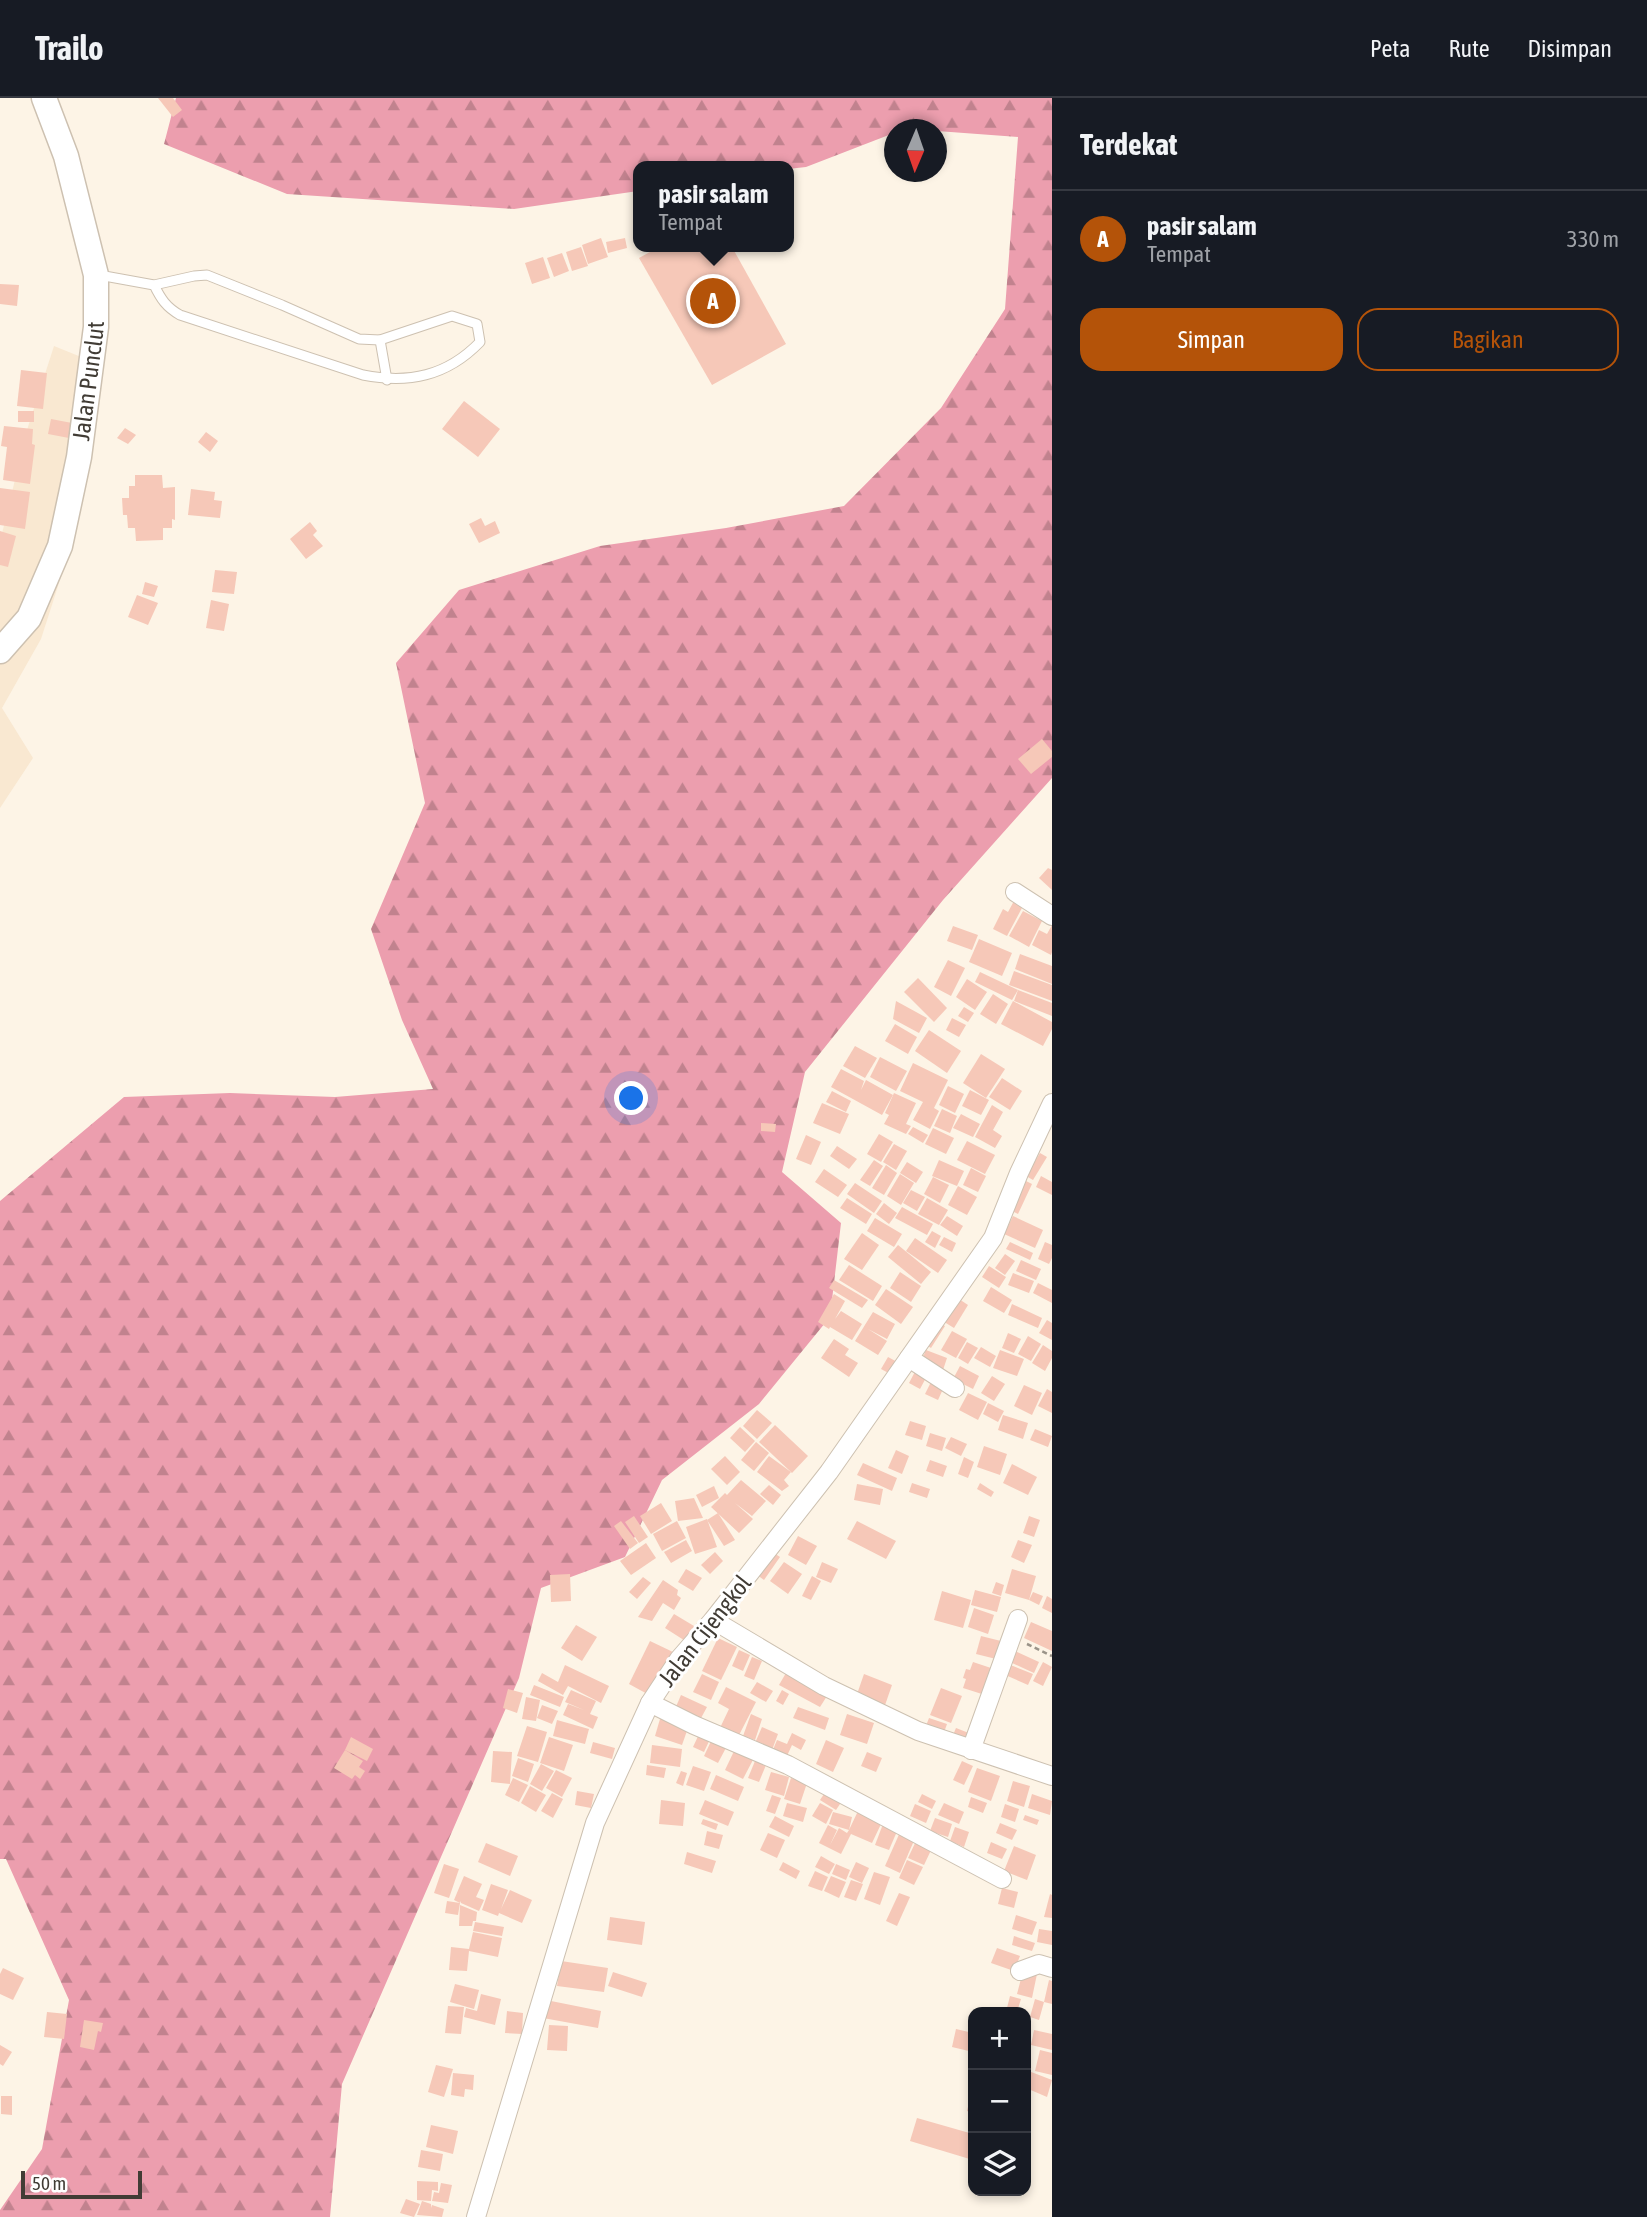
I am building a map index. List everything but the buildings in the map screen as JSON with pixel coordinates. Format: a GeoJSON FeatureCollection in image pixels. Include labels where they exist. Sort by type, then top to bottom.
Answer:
{"type":"FeatureCollection","features":[{"type":"Feature","properties":{"kind":"main road","name":"Jalan Punclut"},"geometry":{"type":"LineString","coordinates":[[0,651],[29,618],[60,546],[81,444],[96,327],[96,275],[66,156],[44,98]]}},
{"type":"Feature","properties":{"kind":"street"},"geometry":{"type":"LineString","coordinates":[[1014,892],[1052,916]]}},
{"type":"Feature","properties":{"kind":"street","name":"Jalan Cijengkol"},"geometry":{"type":"LineString","coordinates":[[476,2217],[595,1823],[650,1703],[679,1659],[713,1620],[829,1472],[993,1238],[1019,1173],[1052,1103]]}},
{"type":"Feature","properties":{"kind":"street"},"geometry":{"type":"LineString","coordinates":[[909,1357],[955,1388]]}},
{"type":"Feature","properties":{"kind":"street"},"geometry":{"type":"LineString","coordinates":[[971,1750],[1018,1619]]}},
{"type":"Feature","properties":{"kind":"street"},"geometry":{"type":"LineString","coordinates":[[713,1620],[824,1686],[918,1731],[1052,1776]]}},
{"type":"Feature","properties":{"kind":"street"},"geometry":{"type":"LineString","coordinates":[[650,1703],[788,1765],[1002,1879]]}},
{"type":"Feature","properties":{"kind":"street"},"geometry":{"type":"LineString","coordinates":[[1020,1971],[1039,1964],[1052,1968]]}},
{"type":"Feature","properties":{"kind":"lane"},"geometry":{"type":"LineString","coordinates":[[96,275],[154,285],[207,275],[359,339],[380,340],[452,316],[477,324],[480,342],[465,358],[417,379],[387,380],[351,372],[180,314],[169,309],[154,285]]}},
{"type":"Feature","properties":{"kind":"lane"},"geometry":{"type":"LineString","coordinates":[[380,340],[387,380]]}},
{"type":"Feature","properties":{"kind":"path"},"geometry":{"type":"LineString","coordinates":[[1012,1637],[1052,1656]]}},
{"type":"Feature","properties":{"kind":"shaded area"},"geometry":{"type":"Polygon","coordinates":[[[54,346],[96,363],[59,583],[41,639],[2,708],[33,758],[0,808],[0,542],[27,430],[54,346]]]}},
{"type":"Feature","properties":{"kind":"green space"},"geometry":{"type":"Polygon","coordinates":[[[176,98],[1052,98],[1052,778],[943,900],[805,1072],[782,1172],[841,1223],[830,1317],[759,1404],[662,1480],[625,1557],[541,1588],[519,1678],[342,2084],[330,2217],[0,2217],[0,2210],[42,2149],[69,2000],[6,1859],[0,1859],[0,1201],[124,1097],[230,1093],[335,1097],[433,1089],[402,1020],[371,929],[425,803],[396,663],[459,590],[600,546],[726,528],[844,506],[941,408],[1005,309],[1018,137],[947,132],[947,119],[884,119],[884,137],[806,167],[794,168],[794,161],[633,161],[633,192],[514,209],[287,194],[164,144],[176,98]]]}},
{"type":"Feature","properties":{"kind":"place","name":"pasir salam"},"geometry":{"type":"Point","coordinates":[713,301]}}]}
